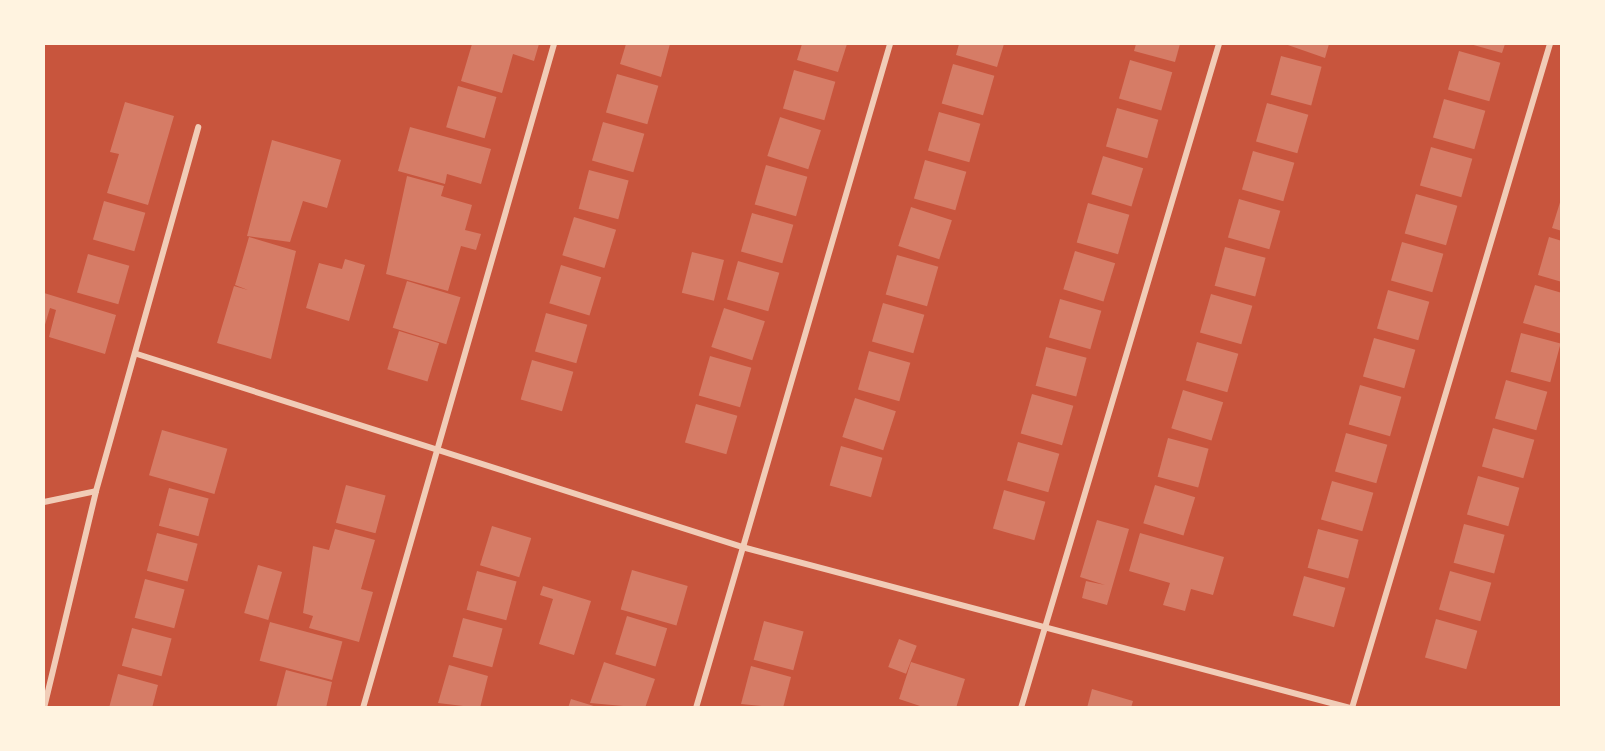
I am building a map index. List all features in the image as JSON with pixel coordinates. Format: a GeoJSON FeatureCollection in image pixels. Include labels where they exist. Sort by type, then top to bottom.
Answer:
{"type":"FeatureCollection","features":[{"type":"Feature","properties":{"kind":"street"},"geometry":{"type":"LineString","coordinates":[[363,708],[434,451],[554,44]]}},
{"type":"Feature","properties":{"kind":"street"},"geometry":{"type":"LineString","coordinates":[[696,708],[890,44]]}},
{"type":"Feature","properties":{"kind":"street"},"geometry":{"type":"LineString","coordinates":[[1020,708],[1219,44]]}},
{"type":"Feature","properties":{"kind":"street"},"geometry":{"type":"LineString","coordinates":[[138,354],[434,451],[742,548],[1043,629],[1351,708],[1550,44]]}},
{"type":"Feature","properties":{"kind":"street"},"geometry":{"type":"LineString","coordinates":[[44,708],[96,491],[138,354],[198,127]]}},
{"type":"Feature","properties":{"kind":"street"},"geometry":{"type":"LineString","coordinates":[[44,502],[96,491]]}},
{"type":"Feature","properties":{"kind":"building"},"geometry":{"type":"Polygon","coordinates":[[[472,44],[539,44],[534,61],[513,54],[502,93],[461,81],[472,44]]]}},
{"type":"Feature","properties":{"kind":"building"},"geometry":{"type":"Polygon","coordinates":[[[626,44],[670,44],[661,77],[620,64],[626,44]]]}},
{"type":"Feature","properties":{"kind":"building"},"geometry":{"type":"Polygon","coordinates":[[[802,44],[847,44],[838,72],[797,60],[802,44]]]}},
{"type":"Feature","properties":{"kind":"building"},"geometry":{"type":"Polygon","coordinates":[[[959,44],[1004,44],[997,67],[956,55],[959,44]]]}},
{"type":"Feature","properties":{"kind":"building"},"geometry":{"type":"Polygon","coordinates":[[[1136,44],[1180,44],[1175,62],[1134,51],[1136,44]]]}},
{"type":"Feature","properties":{"kind":"building"},"geometry":{"type":"Polygon","coordinates":[[[1285,44],[1329,44],[1325,58],[1285,44]]]}},
{"type":"Feature","properties":{"kind":"building"},"geometry":{"type":"Polygon","coordinates":[[[1470,44],[1505,44],[1502,53],[1470,44]]]}},
{"type":"Feature","properties":{"kind":"building"},"geometry":{"type":"Polygon","coordinates":[[[1459,51],[1500,63],[1489,101],[1448,89],[1459,51]]]}},
{"type":"Feature","properties":{"kind":"building"},"geometry":{"type":"Polygon","coordinates":[[[1281,56],[1322,67],[1311,106],[1271,95],[1281,56]]]}},
{"type":"Feature","properties":{"kind":"building"},"geometry":{"type":"Polygon","coordinates":[[[1130,60],[1172,72],[1161,111],[1119,98],[1130,60]]]}},
{"type":"Feature","properties":{"kind":"building"},"geometry":{"type":"Polygon","coordinates":[[[953,64],[994,76],[983,115],[942,103],[953,64]]]}},
{"type":"Feature","properties":{"kind":"building"},"geometry":{"type":"Polygon","coordinates":[[[794,70],[835,82],[824,120],[783,108],[794,70]]]}},
{"type":"Feature","properties":{"kind":"building"},"geometry":{"type":"Polygon","coordinates":[[[617,74],[658,86],[647,124],[606,112],[617,74]]]}},
{"type":"Feature","properties":{"kind":"building"},"geometry":{"type":"Polygon","coordinates":[[[458,86],[496,97],[485,138],[446,127],[458,86]]]}},
{"type":"Feature","properties":{"kind":"building"},"geometry":{"type":"Polygon","coordinates":[[[1444,99],[1485,111],[1474,149],[1433,137],[1444,99]]]}},
{"type":"Feature","properties":{"kind":"building"},"geometry":{"type":"Polygon","coordinates":[[[125,102],[174,116],[148,205],[107,193],[119,154],[110,152],[125,102]]]}},
{"type":"Feature","properties":{"kind":"building"},"geometry":{"type":"Polygon","coordinates":[[[1267,103],[1308,115],[1297,153],[1256,141],[1267,103]]]}},
{"type":"Feature","properties":{"kind":"building"},"geometry":{"type":"Polygon","coordinates":[[[1117,108],[1158,120],[1147,158],[1106,146],[1117,108]]]}},
{"type":"Feature","properties":{"kind":"building"},"geometry":{"type":"Polygon","coordinates":[[[939,112],[980,124],[969,162],[928,150],[939,112]]]}},
{"type":"Feature","properties":{"kind":"building"},"geometry":{"type":"Polygon","coordinates":[[[780,117],[821,130],[808,169],[767,156],[780,117]]]}},
{"type":"Feature","properties":{"kind":"building"},"geometry":{"type":"Polygon","coordinates":[[[603,122],[644,134],[633,172],[592,160],[603,122]]]}},
{"type":"Feature","properties":{"kind":"building"},"geometry":{"type":"Polygon","coordinates":[[[410,127],[491,149],[481,184],[447,174],[445,184],[398,171],[410,127]]]}},
{"type":"Feature","properties":{"kind":"building"},"geometry":{"type":"Polygon","coordinates":[[[272,140],[341,160],[327,208],[303,201],[290,242],[247,236],[272,140]]]}},
{"type":"Feature","properties":{"kind":"building"},"geometry":{"type":"Polygon","coordinates":[[[1431,147],[1472,159],[1461,197],[1420,185],[1431,147]]]}},
{"type":"Feature","properties":{"kind":"building"},"geometry":{"type":"Polygon","coordinates":[[[1253,151],[1294,163],[1283,201],[1242,189],[1253,151]]]}},
{"type":"Feature","properties":{"kind":"building"},"geometry":{"type":"Polygon","coordinates":[[[1103,156],[1143,168],[1131,207],[1091,194],[1103,156]]]}},
{"type":"Feature","properties":{"kind":"building"},"geometry":{"type":"Polygon","coordinates":[[[925,160],[966,172],[955,210],[914,198],[925,160]]]}},
{"type":"Feature","properties":{"kind":"building"},"geometry":{"type":"Polygon","coordinates":[[[766,165],[807,177],[796,216],[755,204],[766,165]]]}},
{"type":"Feature","properties":{"kind":"building"},"geometry":{"type":"Polygon","coordinates":[[[589,170],[629,181],[618,219],[579,209],[589,170]]]}},
{"type":"Feature","properties":{"kind":"building"},"geometry":{"type":"Polygon","coordinates":[[[407,176],[444,186],[441,196],[472,205],[465,230],[481,234],[476,250],[461,246],[448,291],[386,274],[407,176]]]}},
{"type":"Feature","properties":{"kind":"building"},"geometry":{"type":"Polygon","coordinates":[[[1416,194],[1457,206],[1446,245],[1405,233],[1416,194]]]}},
{"type":"Feature","properties":{"kind":"building"},"geometry":{"type":"Polygon","coordinates":[[[1562,196],[1562,231],[1552,228],[1562,196]]]}},
{"type":"Feature","properties":{"kind":"building"},"geometry":{"type":"Polygon","coordinates":[[[1239,199],[1280,211],[1269,249],[1228,237],[1239,199]]]}},
{"type":"Feature","properties":{"kind":"building"},"geometry":{"type":"Polygon","coordinates":[[[104,201],[145,213],[134,251],[93,239],[104,201]]]}},
{"type":"Feature","properties":{"kind":"building"},"geometry":{"type":"Polygon","coordinates":[[[1088,203],[1129,215],[1118,254],[1077,242],[1088,203]]]}},
{"type":"Feature","properties":{"kind":"building"},"geometry":{"type":"Polygon","coordinates":[[[911,207],[952,220],[939,259],[898,246],[911,207]]]}},
{"type":"Feature","properties":{"kind":"building"},"geometry":{"type":"Polygon","coordinates":[[[752,213],[793,225],[782,263],[741,251],[752,213]]]}},
{"type":"Feature","properties":{"kind":"building"},"geometry":{"type":"Polygon","coordinates":[[[574,217],[616,230],[604,268],[562,255],[574,217]]]}},
{"type":"Feature","properties":{"kind":"building"},"geometry":{"type":"Polygon","coordinates":[[[249,237],[296,251],[271,359],[217,343],[234,286],[248,290],[235,285],[249,237]]]}},
{"type":"Feature","properties":{"kind":"building"},"geometry":{"type":"Polygon","coordinates":[[[1549,237],[1562,241],[1562,282],[1538,275],[1549,237]]]}},
{"type":"Feature","properties":{"kind":"building"},"geometry":{"type":"Polygon","coordinates":[[[1402,242],[1443,254],[1432,292],[1391,280],[1402,242]]]}},
{"type":"Feature","properties":{"kind":"building"},"geometry":{"type":"Polygon","coordinates":[[[1225,247],[1266,258],[1255,297],[1215,286],[1225,247]]]}},
{"type":"Feature","properties":{"kind":"building"},"geometry":{"type":"Polygon","coordinates":[[[1075,251],[1115,263],[1103,302],[1063,289],[1075,251]]]}},
{"type":"Feature","properties":{"kind":"building"},"geometry":{"type":"Polygon","coordinates":[[[692,252],[724,260],[714,301],[682,293],[692,252]]]}},
{"type":"Feature","properties":{"kind":"building"},"geometry":{"type":"Polygon","coordinates":[[[88,254],[129,266],[118,304],[77,292],[88,254]]]}},
{"type":"Feature","properties":{"kind":"building"},"geometry":{"type":"Polygon","coordinates":[[[897,255],[938,267],[927,306],[886,294],[897,255]]]}},
{"type":"Feature","properties":{"kind":"building"},"geometry":{"type":"Polygon","coordinates":[[[345,259],[365,265],[349,321],[306,308],[319,263],[342,269],[345,259]]]}},
{"type":"Feature","properties":{"kind":"building"},"geometry":{"type":"Polygon","coordinates":[[[738,261],[779,273],[768,311],[727,299],[738,261]]]}},
{"type":"Feature","properties":{"kind":"building"},"geometry":{"type":"Polygon","coordinates":[[[561,265],[601,277],[589,316],[549,303],[561,265]]]}},
{"type":"Feature","properties":{"kind":"building"},"geometry":{"type":"Polygon","coordinates":[[[407,281],[461,297],[446,344],[393,328],[407,281]]]}},
{"type":"Feature","properties":{"kind":"building"},"geometry":{"type":"Polygon","coordinates":[[[1535,285],[1562,293],[1562,334],[1523,323],[1535,285]]]}},
{"type":"Feature","properties":{"kind":"building"},"geometry":{"type":"Polygon","coordinates":[[[1388,290],[1429,302],[1418,340],[1377,328],[1388,290]]]}},
{"type":"Feature","properties":{"kind":"building"},"geometry":{"type":"Polygon","coordinates":[[[44,293],[116,315],[105,354],[49,337],[56,310],[50,308],[44,328],[44,293]]]}},
{"type":"Feature","properties":{"kind":"building"},"geometry":{"type":"Polygon","coordinates":[[[1211,294],[1252,306],[1241,344],[1200,332],[1211,294]]]}},
{"type":"Feature","properties":{"kind":"building"},"geometry":{"type":"Polygon","coordinates":[[[1060,299],[1101,311],[1090,349],[1049,337],[1060,299]]]}},
{"type":"Feature","properties":{"kind":"building"},"geometry":{"type":"Polygon","coordinates":[[[883,303],[924,315],[913,353],[872,341],[883,303]]]}},
{"type":"Feature","properties":{"kind":"building"},"geometry":{"type":"Polygon","coordinates":[[[724,308],[765,321],[752,360],[711,347],[724,308]]]}},
{"type":"Feature","properties":{"kind":"building"},"geometry":{"type":"Polygon","coordinates":[[[546,313],[587,325],[576,363],[535,351],[546,313]]]}},
{"type":"Feature","properties":{"kind":"building"},"geometry":{"type":"Polygon","coordinates":[[[399,331],[439,343],[427,382],[387,369],[399,331]]]}},
{"type":"Feature","properties":{"kind":"building"},"geometry":{"type":"Polygon","coordinates":[[[1521,333],[1561,344],[1550,382],[1511,372],[1521,333]]]}},
{"type":"Feature","properties":{"kind":"building"},"geometry":{"type":"Polygon","coordinates":[[[1374,338],[1415,350],[1404,388],[1363,376],[1374,338]]]}},
{"type":"Feature","properties":{"kind":"building"},"geometry":{"type":"Polygon","coordinates":[[[1197,342],[1238,354],[1227,392],[1186,380],[1197,342]]]}},
{"type":"Feature","properties":{"kind":"building"},"geometry":{"type":"Polygon","coordinates":[[[1046,347],[1087,358],[1076,397],[1036,386],[1046,347]]]}},
{"type":"Feature","properties":{"kind":"building"},"geometry":{"type":"Polygon","coordinates":[[[869,351],[910,363],[899,401],[858,389],[869,351]]]}},
{"type":"Feature","properties":{"kind":"building"},"geometry":{"type":"Polygon","coordinates":[[[710,356],[751,368],[740,407],[699,395],[710,356]]]}},
{"type":"Feature","properties":{"kind":"building"},"geometry":{"type":"Polygon","coordinates":[[[532,360],[573,372],[562,411],[521,399],[532,360]]]}},
{"type":"Feature","properties":{"kind":"building"},"geometry":{"type":"Polygon","coordinates":[[[1506,380],[1547,392],[1536,430],[1495,418],[1506,380]]]}},
{"type":"Feature","properties":{"kind":"building"},"geometry":{"type":"Polygon","coordinates":[[[1360,385],[1401,397],[1390,436],[1349,424],[1360,385]]]}},
{"type":"Feature","properties":{"kind":"building"},"geometry":{"type":"Polygon","coordinates":[[[1183,390],[1223,402],[1211,441],[1171,428],[1183,390]]]}},
{"type":"Feature","properties":{"kind":"building"},"geometry":{"type":"Polygon","coordinates":[[[1032,394],[1073,406],[1062,445],[1021,433],[1032,394]]]}},
{"type":"Feature","properties":{"kind":"building"},"geometry":{"type":"Polygon","coordinates":[[[855,398],[896,411],[883,450],[842,437],[855,398]]]}},
{"type":"Feature","properties":{"kind":"building"},"geometry":{"type":"Polygon","coordinates":[[[696,404],[737,416],[726,454],[685,442],[696,404]]]}},
{"type":"Feature","properties":{"kind":"building"},"geometry":{"type":"Polygon","coordinates":[[[1493,428],[1534,440],[1523,478],[1482,466],[1493,428]]]}},
{"type":"Feature","properties":{"kind":"building"},"geometry":{"type":"Polygon","coordinates":[[[162,430],[227,449],[214,494],[149,475],[162,430]]]}},
{"type":"Feature","properties":{"kind":"building"},"geometry":{"type":"Polygon","coordinates":[[[1346,433],[1387,445],[1376,483],[1335,471],[1346,433]]]}},
{"type":"Feature","properties":{"kind":"building"},"geometry":{"type":"Polygon","coordinates":[[[1168,438],[1209,449],[1198,488],[1158,477],[1168,438]]]}},
{"type":"Feature","properties":{"kind":"building"},"geometry":{"type":"Polygon","coordinates":[[[1018,442],[1059,454],[1048,492],[1007,480],[1018,442]]]}},
{"type":"Feature","properties":{"kind":"building"},"geometry":{"type":"Polygon","coordinates":[[[841,446],[882,458],[871,497],[830,485],[841,446]]]}},
{"type":"Feature","properties":{"kind":"building"},"geometry":{"type":"Polygon","coordinates":[[[1478,476],[1519,488],[1508,526],[1467,514],[1478,476]]]}},
{"type":"Feature","properties":{"kind":"building"},"geometry":{"type":"Polygon","coordinates":[[[1332,481],[1373,493],[1362,531],[1321,519],[1332,481]]]}},
{"type":"Feature","properties":{"kind":"building"},"geometry":{"type":"Polygon","coordinates":[[[346,485],[386,496],[376,533],[336,523],[346,485]]]}},
{"type":"Feature","properties":{"kind":"building"},"geometry":{"type":"Polygon","coordinates":[[[1155,485],[1195,497],[1183,536],[1143,523],[1155,485]]]}},
{"type":"Feature","properties":{"kind":"building"},"geometry":{"type":"Polygon","coordinates":[[[169,488],[209,499],[199,536],[159,526],[169,488]]]}},
{"type":"Feature","properties":{"kind":"building"},"geometry":{"type":"Polygon","coordinates":[[[1004,490],[1045,502],[1034,540],[993,528],[1004,490]]]}},
{"type":"Feature","properties":{"kind":"building"},"geometry":{"type":"Polygon","coordinates":[[[1097,520],[1129,529],[1107,605],[1082,598],[1086,581],[1105,585],[1080,577],[1097,520]]]}},
{"type":"Feature","properties":{"kind":"building"},"geometry":{"type":"Polygon","coordinates":[[[1464,524],[1505,535],[1494,574],[1454,563],[1464,524]]]}},
{"type":"Feature","properties":{"kind":"building"},"geometry":{"type":"Polygon","coordinates":[[[492,526],[531,538],[519,577],[480,565],[492,526]]]}},
{"type":"Feature","properties":{"kind":"building"},"geometry":{"type":"Polygon","coordinates":[[[335,529],[375,540],[361,589],[373,592],[359,642],[309,628],[313,616],[303,613],[313,546],[329,550],[335,529]]]}},
{"type":"Feature","properties":{"kind":"building"},"geometry":{"type":"Polygon","coordinates":[[[1318,529],[1359,540],[1348,579],[1308,568],[1318,529]]]}},
{"type":"Feature","properties":{"kind":"building"},"geometry":{"type":"Polygon","coordinates":[[[157,533],[198,544],[187,582],[147,571],[157,533]]]}},
{"type":"Feature","properties":{"kind":"building"},"geometry":{"type":"Polygon","coordinates":[[[1140,533],[1224,557],[1213,595],[1191,589],[1185,611],[1163,605],[1170,583],[1129,571],[1140,533]]]}},
{"type":"Feature","properties":{"kind":"building"},"geometry":{"type":"Polygon","coordinates":[[[258,565],[282,572],[268,620],[244,613],[258,565]]]}},
{"type":"Feature","properties":{"kind":"building"},"geometry":{"type":"Polygon","coordinates":[[[632,570],[688,586],[676,625],[621,609],[632,570]]]}},
{"type":"Feature","properties":{"kind":"building"},"geometry":{"type":"Polygon","coordinates":[[[477,571],[517,582],[506,620],[467,610],[477,571]]]}},
{"type":"Feature","properties":{"kind":"building"},"geometry":{"type":"Polygon","coordinates":[[[1450,571],[1491,583],[1480,621],[1439,609],[1450,571]]]}},
{"type":"Feature","properties":{"kind":"building"},"geometry":{"type":"Polygon","coordinates":[[[1304,576],[1345,588],[1334,627],[1293,615],[1304,576]]]}},
{"type":"Feature","properties":{"kind":"building"},"geometry":{"type":"Polygon","coordinates":[[[145,579],[185,590],[174,628],[135,618],[145,579]]]}},
{"type":"Feature","properties":{"kind":"building"},"geometry":{"type":"Polygon","coordinates":[[[543,586],[591,601],[574,655],[539,644],[553,599],[540,595],[543,586]]]}},
{"type":"Feature","properties":{"kind":"building"},"geometry":{"type":"Polygon","coordinates":[[[627,616],[667,628],[655,667],[615,654],[627,616]]]}},
{"type":"Feature","properties":{"kind":"building"},"geometry":{"type":"Polygon","coordinates":[[[463,618],[503,629],[492,667],[453,657],[463,618]]]}},
{"type":"Feature","properties":{"kind":"building"},"geometry":{"type":"Polygon","coordinates":[[[1436,619],[1477,631],[1466,669],[1425,657],[1436,619]]]}},
{"type":"Feature","properties":{"kind":"building"},"geometry":{"type":"Polygon","coordinates":[[[764,621],[804,632],[793,670],[754,660],[764,621]]]}},
{"type":"Feature","properties":{"kind":"building"},"geometry":{"type":"Polygon","coordinates":[[[270,622],[342,641],[332,680],[260,661],[270,622]]]}},
{"type":"Feature","properties":{"kind":"building"},"geometry":{"type":"Polygon","coordinates":[[[132,628],[172,639],[162,676],[122,666],[132,628]]]}},
{"type":"Feature","properties":{"kind":"building"},"geometry":{"type":"Polygon","coordinates":[[[899,639],[917,646],[906,674],[888,667],[899,639]]]}},
{"type":"Feature","properties":{"kind":"building"},"geometry":{"type":"Polygon","coordinates":[[[604,662],[655,679],[645,708],[590,703],[604,662]]]}},
{"type":"Feature","properties":{"kind":"building"},"geometry":{"type":"Polygon","coordinates":[[[911,662],[965,679],[956,708],[926,708],[899,699],[911,662]]]}},
{"type":"Feature","properties":{"kind":"building"},"geometry":{"type":"Polygon","coordinates":[[[449,665],[488,676],[480,708],[438,703],[449,665]]]}},
{"type":"Feature","properties":{"kind":"building"},"geometry":{"type":"Polygon","coordinates":[[[751,666],[791,677],[783,708],[741,704],[751,666]]]}},
{"type":"Feature","properties":{"kind":"building"},"geometry":{"type":"Polygon","coordinates":[[[286,670],[332,682],[326,708],[276,708],[286,670]]]}},
{"type":"Feature","properties":{"kind":"building"},"geometry":{"type":"Polygon","coordinates":[[[118,674],[158,685],[152,708],[109,708],[118,674]]]}},
{"type":"Feature","properties":{"kind":"building"},"geometry":{"type":"Polygon","coordinates":[[[1092,689],[1133,701],[1131,708],[1087,708],[1092,689]]]}},
{"type":"Feature","properties":{"kind":"building"},"geometry":{"type":"Polygon","coordinates":[[[571,699],[597,707],[597,708],[568,708],[571,699]]]}}]}
